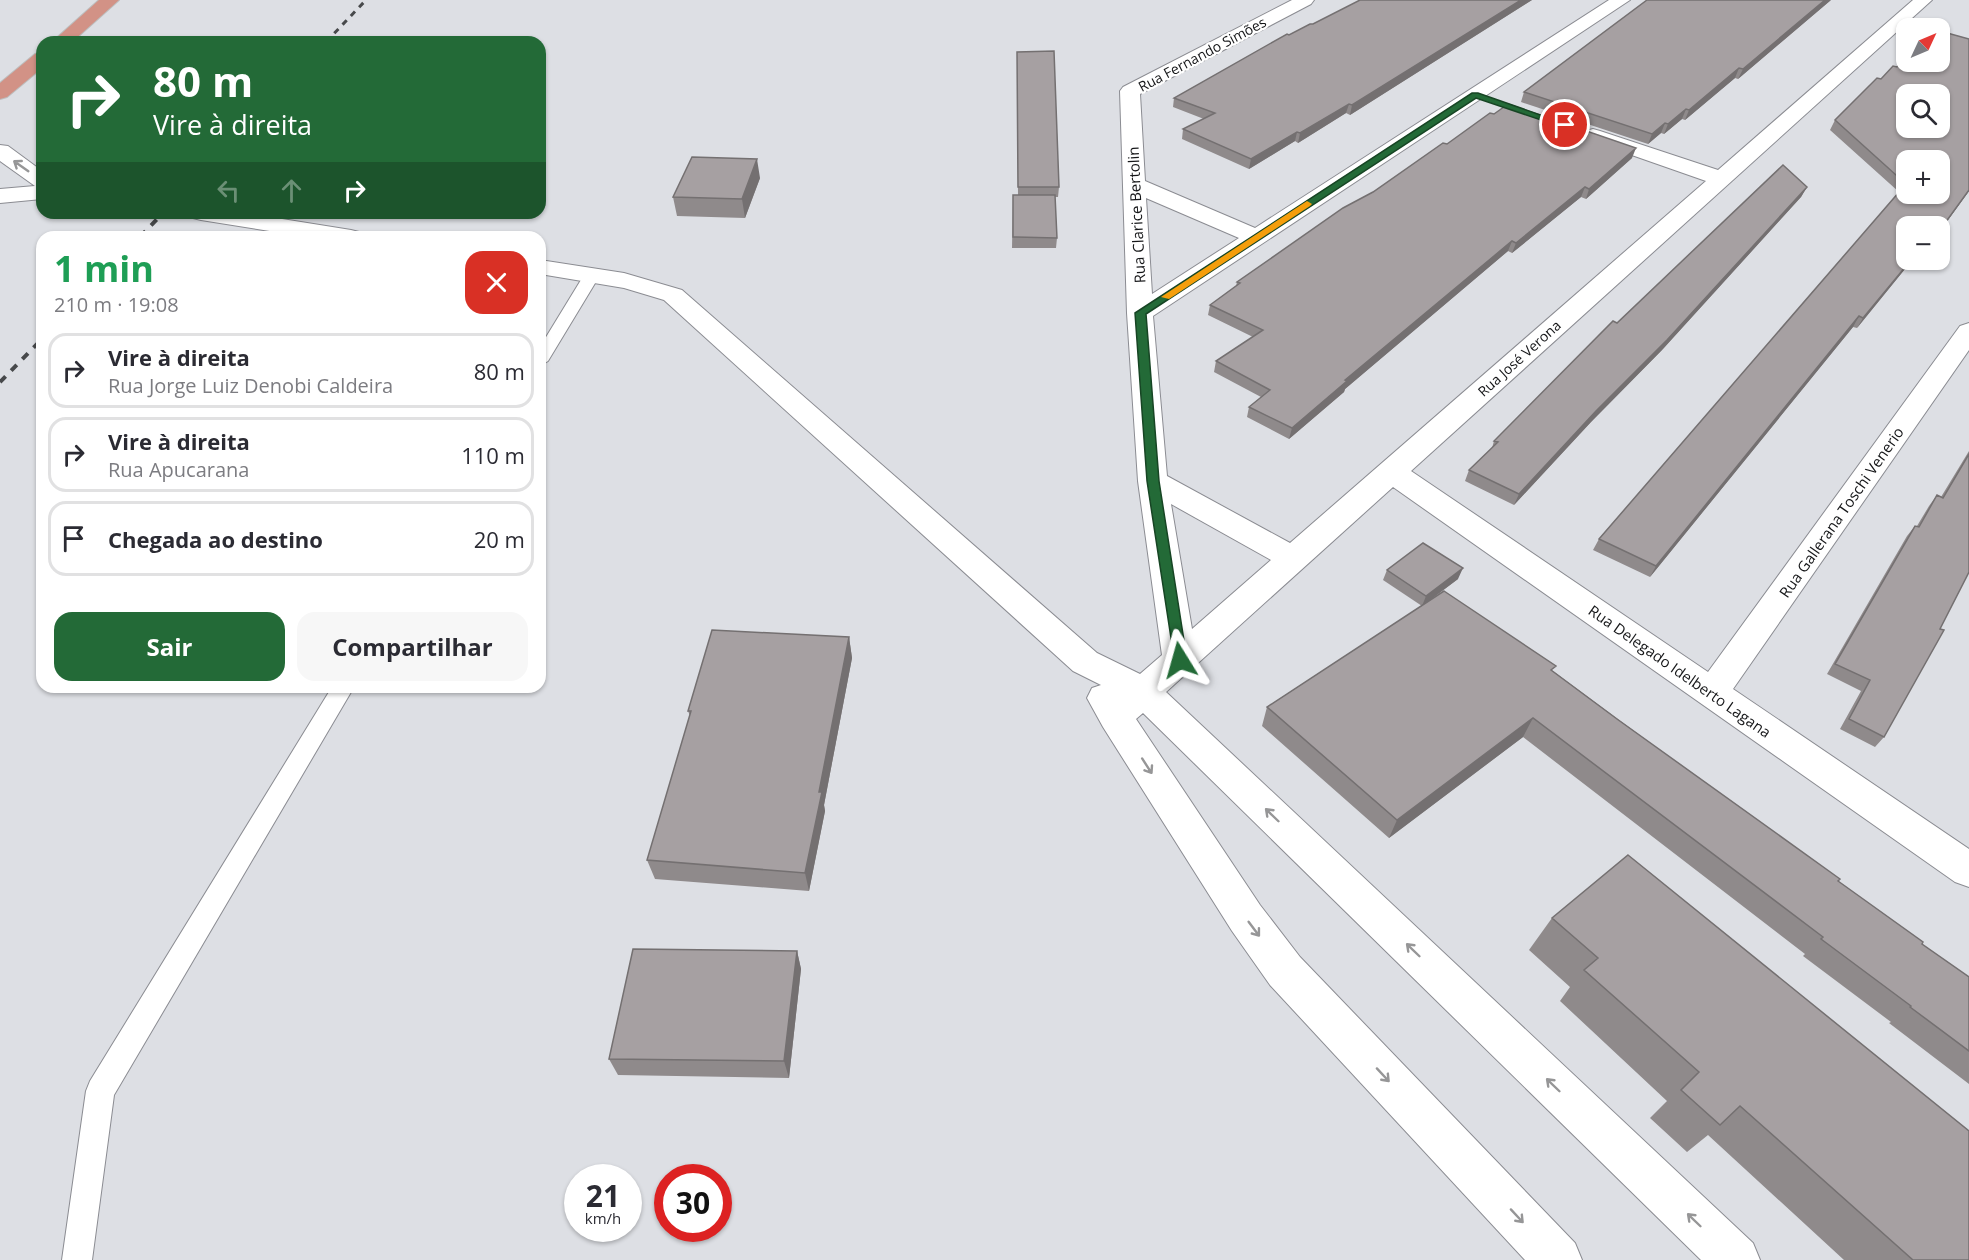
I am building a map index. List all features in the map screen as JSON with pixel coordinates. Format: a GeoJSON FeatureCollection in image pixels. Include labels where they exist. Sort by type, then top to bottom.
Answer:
{"type":"FeatureCollection","features":[{"type":"Feature","properties":{"kind":"highway"},"geometry":{"type":"LineString","coordinates":[[67,36],[110,0]]}},
{"type":"Feature","properties":{"kind":"highway"},"geometry":{"type":"LineString","coordinates":[[0,93],[36,63]]}},
{"type":"Feature","properties":{"kind":"street","name":"Rua Fernando Simões"},"geometry":{"type":"LineString","coordinates":[[1130,91],[1305,0]]}},
{"type":"Feature","properties":{"kind":"street"},"geometry":{"type":"LineString","coordinates":[[1140,313],[1621,0]]}},
{"type":"Feature","properties":{"kind":"street","name":"Rua José Verona"},"geometry":{"type":"LineString","coordinates":[[1130,704],[1923,0]]}},
{"type":"Feature","properties":{"kind":"street","name":"Rua Clarice Bertolin"},"geometry":{"type":"LineString","coordinates":[[1130,91],[1140,313],[1153,481],[1180,660]]}},
{"type":"Feature","properties":{"kind":"street"},"geometry":{"type":"LineString","coordinates":[[1475,94],[1498,102]]}},
{"type":"Feature","properties":{"kind":"street"},"geometry":{"type":"LineString","coordinates":[[1576,129],[1722,179]]}},
{"type":"Feature","properties":{"kind":"street"},"geometry":{"type":"LineString","coordinates":[[0,151],[36,176]]}},
{"type":"Feature","properties":{"kind":"street"},"geometry":{"type":"LineString","coordinates":[[1135,185],[1257,237]]}},
{"type":"Feature","properties":{"kind":"street"},"geometry":{"type":"LineString","coordinates":[[0,196],[36,193]]}},
{"type":"Feature","properties":{"kind":"street"},"geometry":{"type":"LineString","coordinates":[[238,219],[314,231]]}},
{"type":"Feature","properties":{"kind":"street"},"geometry":{"type":"LineString","coordinates":[[546,268],[653,286],[673,295],[1085,662],[1736,1260]]}},
{"type":"Feature","properties":{"kind":"street","name":"Rua Gallerana Toschi Venerio"},"geometry":{"type":"LineString","coordinates":[[1712,693],[1969,331]]}},
{"type":"Feature","properties":{"kind":"street","name":"Rua Delegado Idelberto Lagana"},"geometry":{"type":"LineString","coordinates":[[1391,472],[1969,870]]}},
{"type":"Feature","properties":{"kind":"street"},"geometry":{"type":"LineString","coordinates":[[1153,481],[1294,559]]}},
{"type":"Feature","properties":{"kind":"street"},"geometry":{"type":"LineString","coordinates":[[1130,704],[1246,918],[1286,971],[1558,1260]]}},
{"type":"Feature","properties":{"kind":"lane"},"geometry":{"type":"LineString","coordinates":[[546,351],[592,275]]}},
{"type":"Feature","properties":{"kind":"lane"},"geometry":{"type":"LineString","coordinates":[[77,1260],[100,1091],[339,693]]}},
{"type":"Feature","properties":{"kind":"building"},"geometry":{"type":"Polygon","coordinates":[[[1360,0],[1521,0],[1352,105],[1349,104],[1251,159],[1183,129],[1215,113],[1174,98],[1287,34],[1313,24],[1360,0]]]}},
{"type":"Feature","properties":{"kind":"building"},"geometry":{"type":"Polygon","coordinates":[[[1647,0],[1825,0],[1743,69],[1739,68],[1689,110],[1686,109],[1652,134],[1524,92],[1647,0]]]}},
{"type":"Feature","properties":{"kind":"building"},"geometry":{"type":"Polygon","coordinates":[[[1950,34],[1969,39],[1969,190],[1950,216],[1896,216],[1896,270],[1903,270],[1863,318],[1859,316],[1656,566],[1599,539],[1896,196],[1896,204],[1950,204],[1950,150],[1896,150],[1896,175],[1835,120],[1877,78],[1881,79],[1893,66],[1896,67],[1896,72],[1950,72],[1950,34]]]}},
{"type":"Feature","properties":{"kind":"building"},"geometry":{"type":"Polygon","coordinates":[[[1054,51],[1059,187],[1018,187],[1017,52],[1054,51]]]}},
{"type":"Feature","properties":{"kind":"building"},"geometry":{"type":"Polygon","coordinates":[[[1508,104],[1636,148],[1589,189],[1585,187],[1516,243],[1512,241],[1345,380],[1347,381],[1292,428],[1249,407],[1270,390],[1216,361],[1263,330],[1210,305],[1240,283],[1237,282],[1343,208],[1373,192],[1443,143],[1447,144],[1490,113],[1494,114],[1508,104]]]}},
{"type":"Feature","properties":{"kind":"building"},"geometry":{"type":"Polygon","coordinates":[[[692,157],[757,159],[742,199],[673,197],[692,157]]]}},
{"type":"Feature","properties":{"kind":"building"},"geometry":{"type":"Polygon","coordinates":[[[1783,165],[1807,187],[1667,340],[1596,411],[1519,494],[1469,470],[1498,442],[1494,441],[1613,321],[1617,323],[1783,165]]]}},
{"type":"Feature","properties":{"kind":"building"},"geometry":{"type":"Polygon","coordinates":[[[1013,195],[1055,195],[1057,238],[1013,237],[1013,195]]]}},
{"type":"Feature","properties":{"kind":"building"},"geometry":{"type":"Polygon","coordinates":[[[1969,454],[1969,572],[1940,629],[1944,630],[1884,737],[1849,719],[1870,680],[1835,664],[1915,526],[1919,527],[1937,495],[1943,498],[1969,454]]]}},
{"type":"Feature","properties":{"kind":"building"},"geometry":{"type":"Polygon","coordinates":[[[1423,543],[1463,568],[1426,596],[1387,570],[1423,543]]]}},
{"type":"Feature","properties":{"kind":"building"},"geometry":{"type":"Polygon","coordinates":[[[1444,591],[1556,666],[1551,670],[1840,879],[1838,881],[1969,977],[1969,1051],[1821,939],[1823,937],[1533,718],[1397,820],[1267,707],[1444,591]]]}},
{"type":"Feature","properties":{"kind":"building"},"geometry":{"type":"Polygon","coordinates":[[[712,630],[849,637],[819,792],[822,792],[805,873],[647,860],[691,711],[688,711],[712,630]]]}},
{"type":"Feature","properties":{"kind":"building"},"geometry":{"type":"Polygon","coordinates":[[[1628,855],[1969,1131],[1969,1260],[1913,1260],[1740,1106],[1720,1125],[1681,1090],[1699,1072],[1584,970],[1598,958],[1552,918],[1628,855]]]}},
{"type":"Feature","properties":{"kind":"building"},"geometry":{"type":"Polygon","coordinates":[[[633,949],[797,951],[784,1061],[609,1059],[633,949]]]}},
{"type":"Feature","properties":{"kind":"railway"},"geometry":{"type":"LineString","coordinates":[[332,36],[366,0]]}},
{"type":"Feature","properties":{"kind":"railway"},"geometry":{"type":"LineString","coordinates":[[146,231],[157,219]]}},
{"type":"Feature","properties":{"kind":"railway"},"geometry":{"type":"LineString","coordinates":[[0,382],[36,345]]}},
{"type":"Feature","properties":{"kind":"slow traffic"},"geometry":{"type":"LineString","coordinates":[[1166,297],[1307,204]]}},
{"type":"Feature","properties":{"kind":"route"},"geometry":{"type":"LineString","coordinates":[[1180,660],[1153,481],[1140,313],[1475,94],[1565,125]]}}]}
